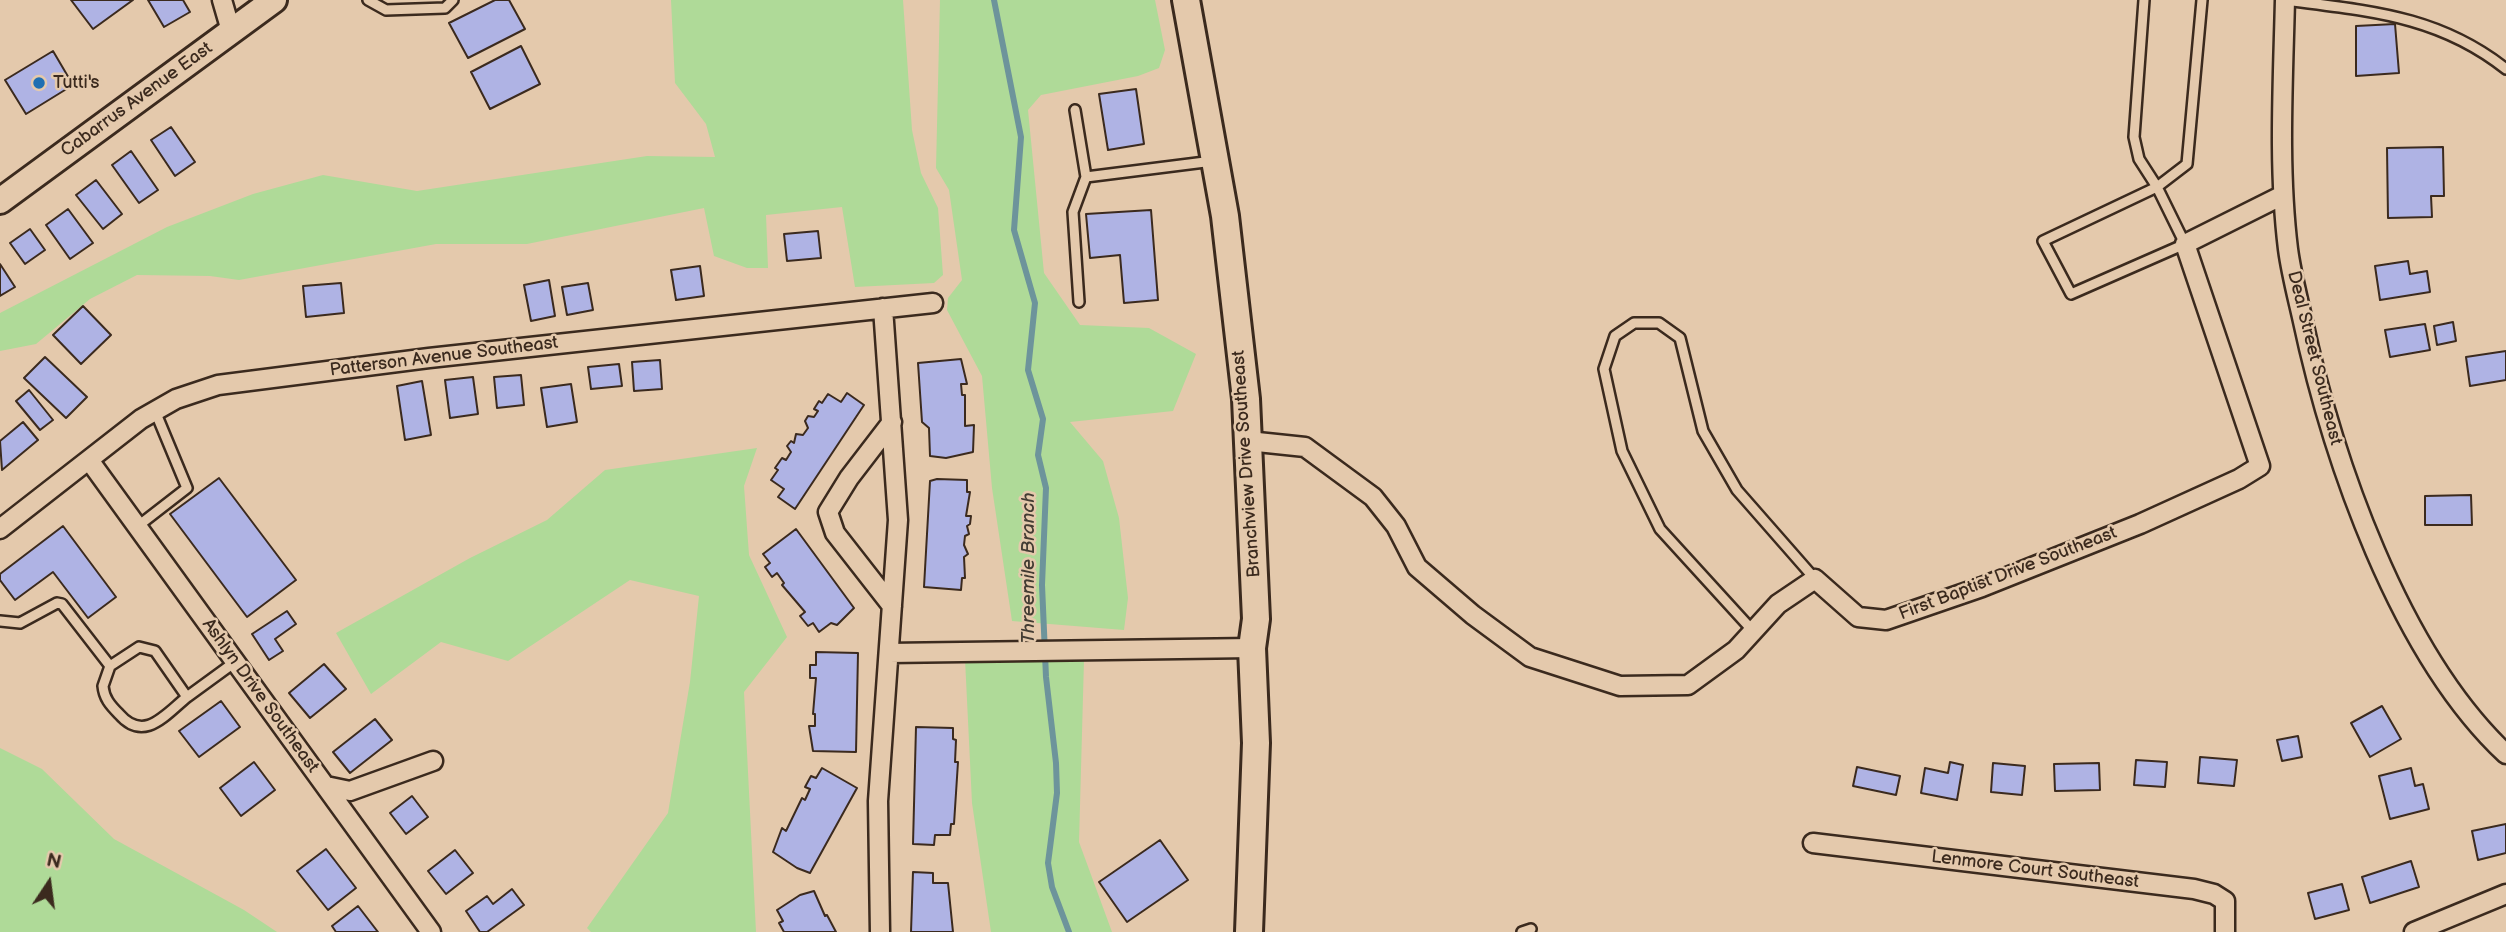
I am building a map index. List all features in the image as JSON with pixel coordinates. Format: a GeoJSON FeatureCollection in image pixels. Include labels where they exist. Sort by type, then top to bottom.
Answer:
{"type":"FeatureCollection","features":[{"type":"Feature","properties":{"kind":"main road","name":"Cabarrus Avenue East"},"geometry":{"type":"LineString","coordinates":[[0,201],[274,0]]}},
{"type":"Feature","properties":{"kind":"main road","name":"Branchview Drive Southeast"},"geometry":{"type":"LineString","coordinates":[[1186,0],[1216,161],[1229,256],[1248,441],[1256,619],[1252,648],[1255,743],[1249,932]]}},
{"type":"Feature","properties":{"kind":"street"},"geometry":{"type":"LineString","coordinates":[[222,0],[231,31]]}},
{"type":"Feature","properties":{"kind":"street","name":"Deal Street Southeast"},"geometry":{"type":"LineString","coordinates":[[2285,0],[2283,195],[2288,251],[2311,362],[2337,452],[2381,566],[2426,653],[2488,737],[2506,754]]}},
{"type":"Feature","properties":{"kind":"street"},"geometry":{"type":"LineString","coordinates":[[2185,244],[2283,195]]}},
{"type":"Feature","properties":{"kind":"street","name":"First Baptist Drive Southeast"},"geometry":{"type":"LineString","coordinates":[[1815,579],[1858,617],[1886,620],[1982,587],[2140,524],[2239,480],[2260,466],[2185,244]]}},
{"type":"Feature","properties":{"kind":"street","name":"Patterson Avenue Southeast"},"geometry":{"type":"LineString","coordinates":[[1,527],[155,411],[176,399],[218,385],[442,356],[933,303]]}},
{"type":"Feature","properties":{"kind":"street"},"geometry":{"type":"LineString","coordinates":[[880,932],[878,801],[898,520],[883,308]]}},
{"type":"Feature","properties":{"kind":"street"},"geometry":{"type":"LineString","coordinates":[[892,422],[849,478],[828,512],[835,533],[892,606]]}},
{"type":"Feature","properties":{"kind":"street"},"geometry":{"type":"LineString","coordinates":[[1248,441],[1305,447],[1373,498],[1396,526],[1418,567],[1473,615],[1530,657],[1620,686],[1688,685],[1736,650],[1778,604],[1815,579]]}},
{"type":"Feature","properties":{"kind":"street","name":"Ashlyn Drive Southeast"},"geometry":{"type":"LineString","coordinates":[[89,460],[431,932]]}},
{"type":"Feature","properties":{"kind":"street"},"geometry":{"type":"LineString","coordinates":[[888,653],[1252,648]]}},
{"type":"Feature","properties":{"kind":"street"},"geometry":{"type":"LineString","coordinates":[[326,786],[351,792],[433,761]]}},
{"type":"Feature","properties":{"kind":"street","name":"Lenmore Court Southeast"},"geometry":{"type":"LineString","coordinates":[[1813,843],[2194,889],[2214,894],[2225,901],[2225,932]]}},
{"type":"Feature","properties":{"kind":"street"},"geometry":{"type":"LineString","coordinates":[[2414,932],[2506,894]]}},
{"type":"Feature","properties":{"kind":"lane"},"geometry":{"type":"LineString","coordinates":[[368,0],[386,10],[445,8],[453,0]]}},
{"type":"Feature","properties":{"kind":"lane"},"geometry":{"type":"LineString","coordinates":[[2144,0],[2134,137],[2139,159],[2157,187],[2185,244],[2071,293],[2043,241],[2157,187],[2187,164],[2202,0]]}},
{"type":"Feature","properties":{"kind":"lane"},"geometry":{"type":"LineString","coordinates":[[2285,0],[2426,23],[2459,36],[2506,69]]}},
{"type":"Feature","properties":{"kind":"lane"},"geometry":{"type":"LineString","coordinates":[[1075,110],[1086,177],[1073,212],[1079,302]]}},
{"type":"Feature","properties":{"kind":"lane"},"geometry":{"type":"LineString","coordinates":[[1086,177],[1216,161]]}},
{"type":"Feature","properties":{"kind":"lane"},"geometry":{"type":"LineString","coordinates":[[1753,631],[1660,529],[1622,451],[1604,369],[1615,336],[1633,323],[1660,323],[1680,338],[1703,432],[1737,490],[1815,579]]}},
{"type":"Feature","properties":{"kind":"lane"},"geometry":{"type":"LineString","coordinates":[[138,526],[187,488],[155,411]]}},
{"type":"Feature","properties":{"kind":"lane"},"geometry":{"type":"LineString","coordinates":[[0,621],[20,623],[57,603],[62,604],[68,607],[110,666]]}},
{"type":"Feature","properties":{"kind":"lane"},"geometry":{"type":"LineString","coordinates":[[187,697],[155,651],[148,647],[139,647],[110,666],[103,686],[104,695],[129,725],[145,727],[154,724],[235,662]]}},
{"type":"Feature","properties":{"kind":"green space"},"geometry":{"type":"Polygon","coordinates":[[[671,0],[903,0],[912,130],[921,173],[938,208],[943,275],[934,283],[855,287],[842,207],[766,215],[768,268],[747,268],[714,256],[704,208],[527,244],[436,244],[239,280],[210,276],[137,275],[90,299],[36,344],[0,351],[0,313],[167,227],[253,194],[323,175],[417,191],[647,156],[715,157],[706,124],[675,83],[671,0]]]}},
{"type":"Feature","properties":{"kind":"green space"},"geometry":{"type":"Polygon","coordinates":[[[940,0],[1155,0],[1165,50],[1159,68],[1138,76],[1041,95],[1028,110],[1044,273],[1080,325],[1149,328],[1196,354],[1173,411],[1070,422],[1103,461],[1119,518],[1128,598],[1124,630],[1012,621],[992,488],[982,376],[947,310],[948,298],[962,280],[949,190],[936,168],[940,0]]]}},
{"type":"Feature","properties":{"kind":"green space"},"geometry":{"type":"Polygon","coordinates":[[[757,448],[744,486],[749,555],[787,637],[744,692],[756,932],[591,932],[587,928],[668,813],[690,682],[699,596],[630,580],[508,661],[441,642],[371,694],[336,633],[470,558],[547,520],[605,470],[757,448]]]}},
{"type":"Feature","properties":{"kind":"green space"},"geometry":{"type":"Polygon","coordinates":[[[965,659],[1084,660],[1079,842],[1112,932],[991,932],[972,803],[965,659]]]}},
{"type":"Feature","properties":{"kind":"green space"},"geometry":{"type":"Polygon","coordinates":[[[0,748],[42,769],[114,839],[244,910],[277,932],[0,932],[0,748]]]}},
{"type":"Feature","properties":{"kind":"building"},"geometry":{"type":"Polygon","coordinates":[[[71,0],[133,0],[93,29],[71,0]]]}},
{"type":"Feature","properties":{"kind":"building"},"geometry":{"type":"Polygon","coordinates":[[[148,0],[183,0],[190,12],[164,27],[148,0]]]}},
{"type":"Feature","properties":{"kind":"building"},"geometry":{"type":"Polygon","coordinates":[[[495,0],[509,0],[525,29],[468,58],[449,23],[495,0]]]}},
{"type":"Feature","properties":{"kind":"building"},"geometry":{"type":"Polygon","coordinates":[[[2395,24],[2399,73],[2356,76],[2356,26],[2395,24]]]}},
{"type":"Feature","properties":{"kind":"building"},"geometry":{"type":"Polygon","coordinates":[[[521,46],[540,84],[490,109],[471,72],[521,46]]]}},
{"type":"Feature","properties":{"kind":"building","name":"Tutti's"},"geometry":{"type":"Polygon","coordinates":[[[53,51],[73,85],[26,114],[5,80],[53,51]]]}},
{"type":"Feature","properties":{"kind":"building"},"geometry":{"type":"Polygon","coordinates":[[[1136,89],[1144,144],[1108,150],[1099,94],[1136,89]]]}},
{"type":"Feature","properties":{"kind":"building"},"geometry":{"type":"Polygon","coordinates":[[[171,127],[195,162],[175,176],[151,140],[171,127]]]}},
{"type":"Feature","properties":{"kind":"building"},"geometry":{"type":"Polygon","coordinates":[[[2443,147],[2444,196],[2431,196],[2432,217],[2388,218],[2387,148],[2443,147]]]}},
{"type":"Feature","properties":{"kind":"building"},"geometry":{"type":"Polygon","coordinates":[[[131,151],[158,190],[139,203],[112,165],[131,151]]]}},
{"type":"Feature","properties":{"kind":"building"},"geometry":{"type":"Polygon","coordinates":[[[96,180],[122,214],[103,229],[76,195],[96,180]]]}},
{"type":"Feature","properties":{"kind":"building"},"geometry":{"type":"Polygon","coordinates":[[[68,209],[93,243],[70,259],[46,225],[68,209]]]}},
{"type":"Feature","properties":{"kind":"building"},"geometry":{"type":"Polygon","coordinates":[[[1151,210],[1158,300],[1124,303],[1120,255],[1090,258],[1086,214],[1151,210]]]}},
{"type":"Feature","properties":{"kind":"building"},"geometry":{"type":"Polygon","coordinates":[[[30,229],[45,250],[25,264],[10,243],[30,229]]]}},
{"type":"Feature","properties":{"kind":"building"},"geometry":{"type":"Polygon","coordinates":[[[818,231],[821,258],[787,261],[784,234],[818,231]]]}},
{"type":"Feature","properties":{"kind":"building"},"geometry":{"type":"Polygon","coordinates":[[[2408,261],[2410,274],[2427,271],[2430,292],[2380,300],[2375,266],[2408,261]]]}},
{"type":"Feature","properties":{"kind":"building"},"geometry":{"type":"Polygon","coordinates":[[[0,264],[15,287],[0,296],[0,264]]]}},
{"type":"Feature","properties":{"kind":"building"},"geometry":{"type":"Polygon","coordinates":[[[700,266],[704,296],[676,300],[671,270],[700,266]]]}},
{"type":"Feature","properties":{"kind":"building"},"geometry":{"type":"Polygon","coordinates":[[[549,280],[555,316],[531,321],[524,285],[549,280]]]}},
{"type":"Feature","properties":{"kind":"building"},"geometry":{"type":"Polygon","coordinates":[[[341,283],[344,313],[306,317],[303,286],[341,283]]]}},
{"type":"Feature","properties":{"kind":"building"},"geometry":{"type":"Polygon","coordinates":[[[588,283],[593,310],[567,315],[562,287],[588,283]]]}},
{"type":"Feature","properties":{"kind":"building"},"geometry":{"type":"Polygon","coordinates":[[[83,306],[111,335],[81,364],[53,335],[83,306]]]}},
{"type":"Feature","properties":{"kind":"building"},"geometry":{"type":"Polygon","coordinates":[[[2453,322],[2456,341],[2437,345],[2434,326],[2453,322]]]}},
{"type":"Feature","properties":{"kind":"building"},"geometry":{"type":"Polygon","coordinates":[[[2425,324],[2430,350],[2390,357],[2385,330],[2425,324]]]}},
{"type":"Feature","properties":{"kind":"building"},"geometry":{"type":"Polygon","coordinates":[[[2506,351],[2506,380],[2470,386],[2466,357],[2506,351]]]}},
{"type":"Feature","properties":{"kind":"building"},"geometry":{"type":"Polygon","coordinates":[[[45,357],[87,397],[66,418],[24,378],[45,357]]]}},
{"type":"Feature","properties":{"kind":"building"},"geometry":{"type":"Polygon","coordinates":[[[961,359],[967,384],[961,384],[962,395],[965,395],[965,426],[974,425],[973,452],[946,458],[930,456],[929,428],[922,422],[918,363],[961,359]]]}},
{"type":"Feature","properties":{"kind":"building"},"geometry":{"type":"Polygon","coordinates":[[[660,360],[662,389],[634,391],[632,362],[660,360]]]}},
{"type":"Feature","properties":{"kind":"building"},"geometry":{"type":"Polygon","coordinates":[[[619,364],[622,386],[591,389],[588,367],[619,364]]]}},
{"type":"Feature","properties":{"kind":"building"},"geometry":{"type":"Polygon","coordinates":[[[521,375],[524,405],[497,408],[494,377],[521,375]]]}},
{"type":"Feature","properties":{"kind":"building"},"geometry":{"type":"Polygon","coordinates":[[[473,377],[478,414],[450,418],[445,380],[473,377]]]}},
{"type":"Feature","properties":{"kind":"building"},"geometry":{"type":"Polygon","coordinates":[[[422,381],[431,435],[405,440],[397,386],[422,381]]]}},
{"type":"Feature","properties":{"kind":"building"},"geometry":{"type":"Polygon","coordinates":[[[571,384],[577,422],[547,427],[541,388],[571,384]]]}},
{"type":"Feature","properties":{"kind":"building"},"geometry":{"type":"Polygon","coordinates":[[[29,390],[53,420],[40,430],[16,401],[29,390]]]}},
{"type":"Feature","properties":{"kind":"building"},"geometry":{"type":"Polygon","coordinates":[[[847,393],[864,405],[795,509],[778,497],[784,489],[771,480],[778,470],[775,468],[782,458],[786,460],[791,452],[787,446],[791,441],[794,443],[796,434],[803,435],[808,428],[805,421],[808,416],[814,417],[818,411],[814,409],[819,401],[822,403],[828,394],[841,402],[847,393]]]}},
{"type":"Feature","properties":{"kind":"building"},"geometry":{"type":"Polygon","coordinates":[[[23,422],[38,440],[2,470],[0,441],[23,422]]]}},
{"type":"Feature","properties":{"kind":"building"},"geometry":{"type":"Polygon","coordinates":[[[219,478],[296,580],[247,617],[170,514],[219,478]]]}},
{"type":"Feature","properties":{"kind":"building"},"geometry":{"type":"Polygon","coordinates":[[[967,480],[967,492],[970,492],[966,516],[971,516],[967,526],[969,534],[965,536],[964,545],[968,554],[964,557],[965,578],[962,578],[961,590],[924,587],[930,481],[967,480]]]}},
{"type":"Feature","properties":{"kind":"building"},"geometry":{"type":"Polygon","coordinates":[[[2471,495],[2472,525],[2425,525],[2425,496],[2471,495]]]}},
{"type":"Feature","properties":{"kind":"building"},"geometry":{"type":"Polygon","coordinates":[[[63,526],[116,597],[88,618],[53,572],[15,600],[0,580],[0,574],[63,526]]]}},
{"type":"Feature","properties":{"kind":"building"},"geometry":{"type":"Polygon","coordinates":[[[796,529],[854,608],[837,625],[831,623],[819,632],[813,623],[808,626],[800,616],[805,612],[782,585],[784,583],[777,573],[772,577],[765,567],[770,563],[763,554],[796,529]]]}},
{"type":"Feature","properties":{"kind":"building"},"geometry":{"type":"Polygon","coordinates":[[[287,611],[296,624],[275,639],[283,651],[269,660],[252,634],[287,611]]]}},
{"type":"Feature","properties":{"kind":"building"},"geometry":{"type":"Polygon","coordinates":[[[816,652],[858,653],[856,752],[813,751],[809,726],[815,726],[813,714],[816,678],[810,678],[810,665],[816,665],[816,652]]]}},
{"type":"Feature","properties":{"kind":"building"},"geometry":{"type":"Polygon","coordinates":[[[324,664],[346,689],[310,718],[289,693],[324,664]]]}},
{"type":"Feature","properties":{"kind":"building"},"geometry":{"type":"Polygon","coordinates":[[[221,701],[240,727],[199,757],[179,731],[221,701]]]}},
{"type":"Feature","properties":{"kind":"building"},"geometry":{"type":"Polygon","coordinates":[[[2382,706],[2401,739],[2370,757],[2351,723],[2382,706]]]}},
{"type":"Feature","properties":{"kind":"building"},"geometry":{"type":"Polygon","coordinates":[[[375,719],[392,740],[350,773],[333,752],[375,719]]]}},
{"type":"Feature","properties":{"kind":"building"},"geometry":{"type":"Polygon","coordinates":[[[916,727],[953,728],[953,739],[956,740],[955,762],[958,762],[954,824],[951,824],[950,835],[935,835],[934,845],[913,844],[916,727]]]}},
{"type":"Feature","properties":{"kind":"building"},"geometry":{"type":"Polygon","coordinates":[[[2298,736],[2302,757],[2282,761],[2277,740],[2298,736]]]}},
{"type":"Feature","properties":{"kind":"building"},"geometry":{"type":"Polygon","coordinates":[[[2200,757],[2237,760],[2234,786],[2198,783],[2200,757]]]}},
{"type":"Feature","properties":{"kind":"building"},"geometry":{"type":"Polygon","coordinates":[[[2136,760],[2167,762],[2165,787],[2134,785],[2136,760]]]}},
{"type":"Feature","properties":{"kind":"building"},"geometry":{"type":"Polygon","coordinates":[[[254,762],[275,790],[241,816],[220,788],[254,762]]]}},
{"type":"Feature","properties":{"kind":"building"},"geometry":{"type":"Polygon","coordinates":[[[1950,762],[1963,765],[1957,800],[1921,793],[1925,768],[1948,773],[1950,762]]]}},
{"type":"Feature","properties":{"kind":"building"},"geometry":{"type":"Polygon","coordinates":[[[1993,763],[2025,766],[2022,795],[1991,792],[1993,763]]]}},
{"type":"Feature","properties":{"kind":"building"},"geometry":{"type":"Polygon","coordinates":[[[2099,763],[2100,790],[2055,791],[2054,764],[2099,763]]]}},
{"type":"Feature","properties":{"kind":"building"},"geometry":{"type":"Polygon","coordinates":[[[1857,767],[1900,776],[1896,795],[1853,786],[1857,767]]]}},
{"type":"Feature","properties":{"kind":"building"},"geometry":{"type":"Polygon","coordinates":[[[822,768],[857,788],[810,873],[773,852],[782,828],[786,831],[802,798],[805,800],[810,789],[805,787],[811,776],[816,778],[822,768]]]}},
{"type":"Feature","properties":{"kind":"building"},"geometry":{"type":"Polygon","coordinates":[[[2411,768],[2415,786],[2423,784],[2429,809],[2390,819],[2379,776],[2411,768]]]}},
{"type":"Feature","properties":{"kind":"building"},"geometry":{"type":"Polygon","coordinates":[[[412,796],[428,817],[406,834],[390,813],[412,796]]]}},
{"type":"Feature","properties":{"kind":"building"},"geometry":{"type":"Polygon","coordinates":[[[2506,824],[2506,853],[2478,860],[2472,831],[2506,824]]]}},
{"type":"Feature","properties":{"kind":"building"},"geometry":{"type":"Polygon","coordinates":[[[1160,840],[1188,880],[1127,922],[1099,882],[1160,840]]]}},
{"type":"Feature","properties":{"kind":"building"},"geometry":{"type":"Polygon","coordinates":[[[326,849],[356,888],[328,910],[297,871],[326,849]]]}},
{"type":"Feature","properties":{"kind":"building"},"geometry":{"type":"Polygon","coordinates":[[[455,850],[473,873],[446,894],[428,871],[455,850]]]}},
{"type":"Feature","properties":{"kind":"building"},"geometry":{"type":"Polygon","coordinates":[[[2411,861],[2419,887],[2370,903],[2362,877],[2411,861]]]}},
{"type":"Feature","properties":{"kind":"building"},"geometry":{"type":"Polygon","coordinates":[[[913,872],[933,873],[933,883],[948,883],[953,932],[911,932],[913,872]]]}},
{"type":"Feature","properties":{"kind":"building"},"geometry":{"type":"Polygon","coordinates":[[[2342,884],[2349,910],[2315,919],[2308,893],[2342,884]]]}},
{"type":"Feature","properties":{"kind":"building"},"geometry":{"type":"Polygon","coordinates":[[[512,889],[524,905],[487,932],[480,932],[466,911],[487,896],[493,904],[512,889]]]}},
{"type":"Feature","properties":{"kind":"building"},"geometry":{"type":"Polygon","coordinates":[[[814,891],[825,916],[827,915],[836,932],[784,932],[779,923],[783,921],[777,910],[800,895],[814,891]]]}},
{"type":"Feature","properties":{"kind":"building"},"geometry":{"type":"Polygon","coordinates":[[[358,906],[378,932],[336,932],[332,926],[358,906]]]}},
{"type":"Feature","properties":{"kind":"waterway","name":"Threemile Branch"},"geometry":{"type":"LineString","coordinates":[[994,0],[1021,137],[1014,230],[1035,303],[1028,370],[1043,419],[1038,455],[1046,488],[1042,585],[1046,677],[1057,793],[1048,863],[1052,887],[1069,932]]}},
{"type":"Feature","properties":{"kind":"place","name":"Tutti's"},"geometry":{"type":"Point","coordinates":[39,83]}}]}
